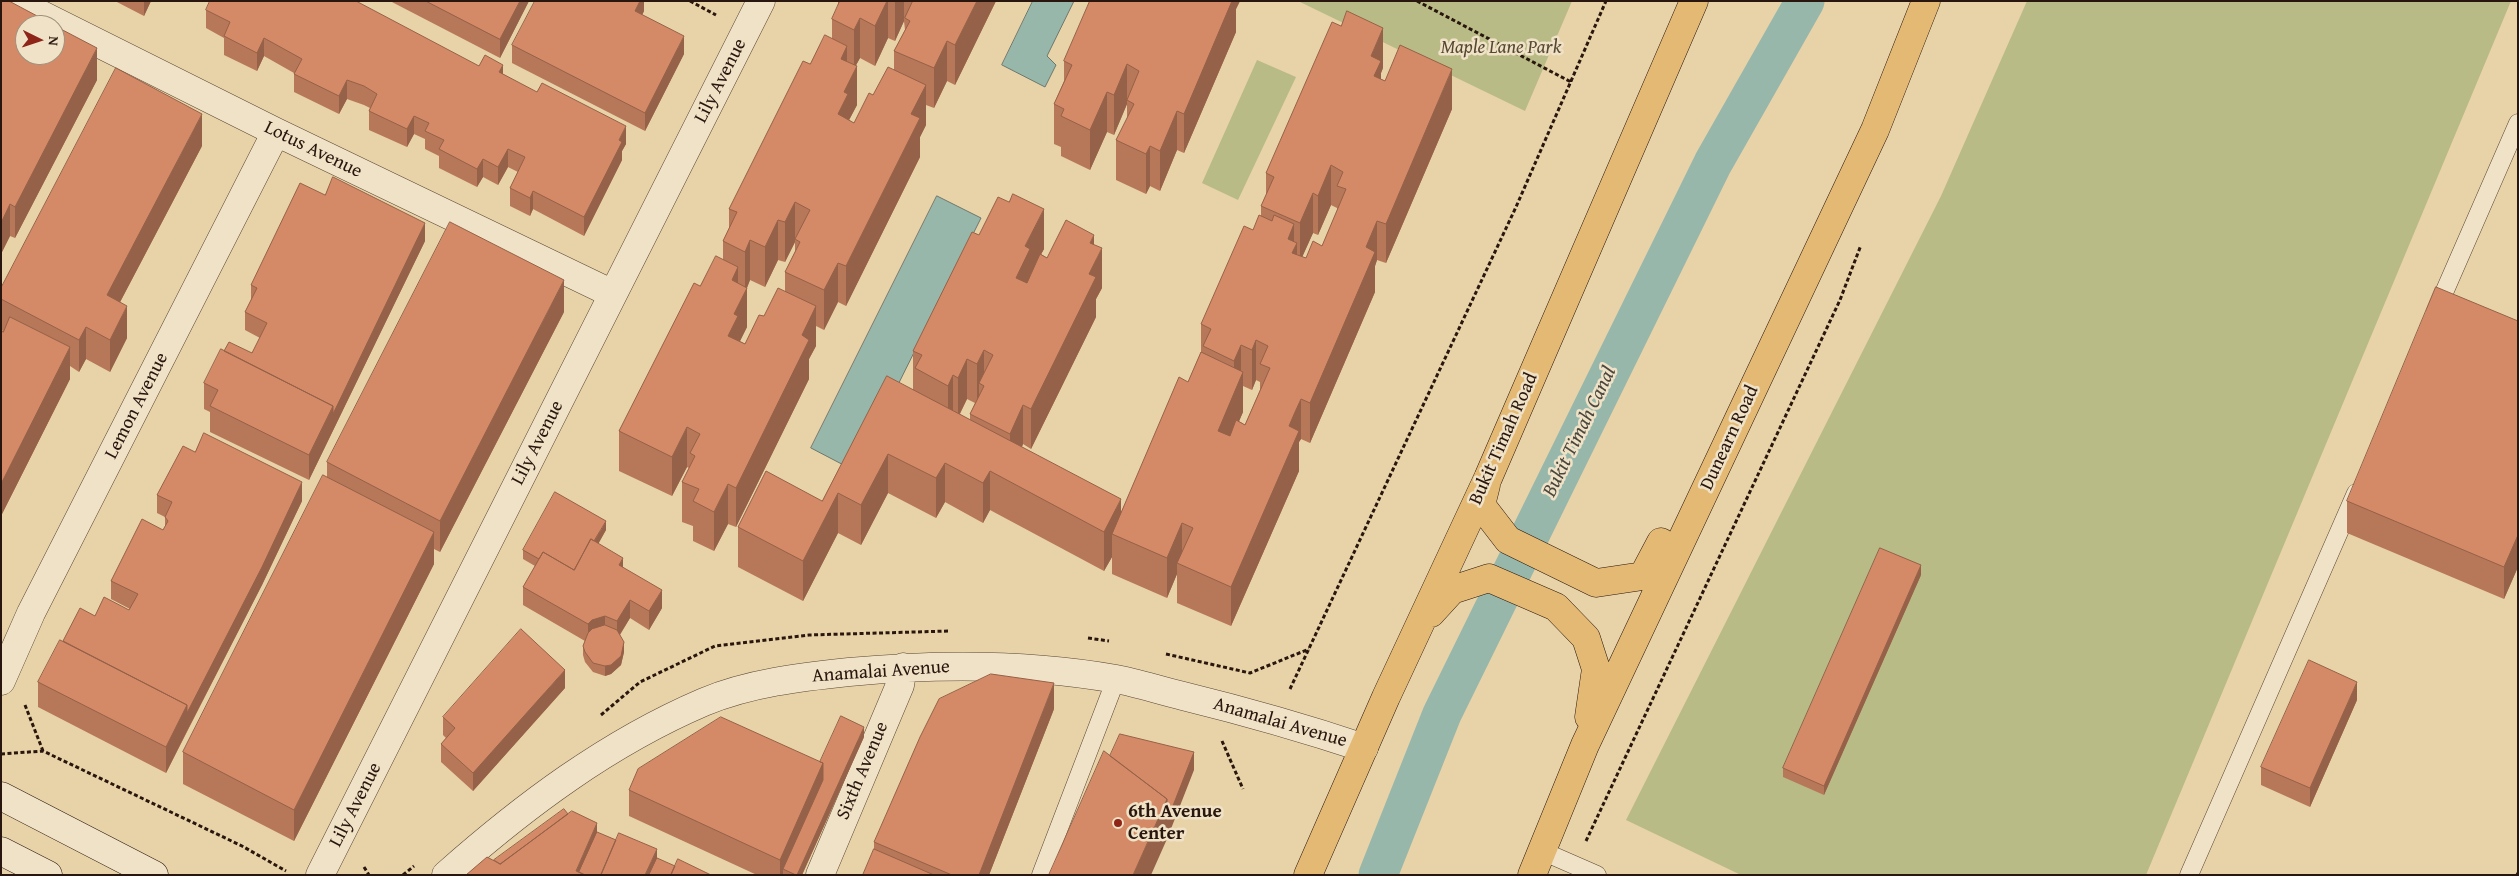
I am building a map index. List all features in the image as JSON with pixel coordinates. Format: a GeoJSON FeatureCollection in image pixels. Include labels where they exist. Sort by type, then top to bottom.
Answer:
{"type":"FeatureCollection","features":[{"type":"Feature","properties":{"kind":"highway","name":"Bukit Timah Road"},"geometry":{"type":"LineString","coordinates":[[1308,875],[1488,478],[1694,1]]}},
{"type":"Feature","properties":{"kind":"highway","name":"Dunearn Road"},"geometry":{"type":"LineString","coordinates":[[1537,863],[1585,745],[1875,130],[1926,1]]}},
{"type":"Feature","properties":{"kind":"highway"},"geometry":{"type":"LineString","coordinates":[[1488,478],[1481,505],[1508,540],[1596,583],[1643,576],[1875,130]]}},
{"type":"Feature","properties":{"kind":"highway"},"geometry":{"type":"LineString","coordinates":[[1421,623],[1452,590],[1489,578],[1556,607],[1586,638],[1596,669],[1585,745]]}},
{"type":"Feature","properties":{"kind":"street","name":"Lotus Avenue"},"geometry":{"type":"LineString","coordinates":[[14,1],[276,132],[613,294]]}},
{"type":"Feature","properties":{"kind":"street","name":"Lily Avenue"},"geometry":{"type":"LineString","coordinates":[[320,875],[613,294],[744,8]]}},
{"type":"Feature","properties":{"kind":"street","name":"Lemon Avenue"},"geometry":{"type":"LineString","coordinates":[[1,681],[31,613],[276,132]]}},
{"type":"Feature","properties":{"kind":"street","name":"Anamalai Avenue"},"geometry":{"type":"LineString","coordinates":[[446,875],[503,825],[614,747],[704,702],[742,690],[816,675],[903,667],[1013,668],[1116,679],[1276,719],[1364,748]]}},
{"type":"Feature","properties":{"kind":"street","name":"Sixth Avenue"},"geometry":{"type":"LineString","coordinates":[[820,875],[900,685],[903,667]]}},
{"type":"Feature","properties":{"kind":"street"},"geometry":{"type":"LineString","coordinates":[[1,796],[154,875]]}},
{"type":"Feature","properties":{"kind":"street"},"geometry":{"type":"LineString","coordinates":[[1,851],[48,875]]}},
{"type":"Feature","properties":{"kind":"lane"},"geometry":{"type":"LineString","coordinates":[[2431,322],[2518,123]]}},
{"type":"Feature","properties":{"kind":"lane"},"geometry":{"type":"LineString","coordinates":[[2189,875],[2363,476]]}},
{"type":"Feature","properties":{"kind":"lane"},"geometry":{"type":"LineString","coordinates":[[1041,875],[1116,679]]}},
{"type":"Feature","properties":{"kind":"lane"},"geometry":{"type":"LineString","coordinates":[[1537,863],[1575,865],[1597,875]]}},
{"type":"Feature","properties":{"kind":"path"},"geometry":{"type":"LineString","coordinates":[[690,1],[744,8]]}},
{"type":"Feature","properties":{"kind":"path"},"geometry":{"type":"LineString","coordinates":[[1417,1],[1571,82]]}},
{"type":"Feature","properties":{"kind":"path"},"geometry":{"type":"LineString","coordinates":[[1276,719],[1516,207],[1606,1]]}},
{"type":"Feature","properties":{"kind":"path"},"geometry":{"type":"LineString","coordinates":[[1575,865],[1840,300],[1861,244]]}},
{"type":"Feature","properties":{"kind":"path"},"geometry":{"type":"LineString","coordinates":[[1,754],[43,751],[242,846],[288,872]]}},
{"type":"Feature","properties":{"kind":"path"},"geometry":{"type":"LineString","coordinates":[[364,867],[370,875]]}},
{"type":"Feature","properties":{"kind":"green space","name":"Maple Lane Park"},"geometry":{"type":"Polygon","coordinates":[[[1298,1],[1572,1],[1525,111],[1298,1]]]}},
{"type":"Feature","properties":{"kind":"green space"},"geometry":{"type":"Polygon","coordinates":[[[2027,1],[2511,1],[2146,875],[1741,875],[1626,820],[1941,196],[2027,1]]]}},
{"type":"Feature","properties":{"kind":"green space"},"geometry":{"type":"Polygon","coordinates":[[[1257,60],[1296,77],[1238,200],[1202,183],[1257,60]]]}},
{"type":"Feature","properties":{"kind":"shaded area"},"geometry":{"type":"Polygon","coordinates":[[[1033,1],[1074,1],[1047,56],[1056,65],[1045,87],[1002,65],[1033,1]]]}},
{"type":"Feature","properties":{"kind":"shaded area"},"geometry":{"type":"Polygon","coordinates":[[[937,196],[981,218],[855,471],[811,448],[937,196]]]}},
{"type":"Feature","properties":{"kind":"building"},"geometry":{"type":"Polygon","coordinates":[[[1,1],[9,1],[35,15],[15,15],[15,65],[65,65],[65,31],[97,48],[15,207],[10,204],[1,223],[1,1]]]}},
{"type":"Feature","properties":{"kind":"building"},"geometry":{"type":"Polygon","coordinates":[[[210,1],[356,1],[479,66],[485,55],[503,65],[499,72],[537,92],[542,83],[626,126],[619,140],[622,142],[584,217],[533,191],[530,198],[510,188],[525,157],[508,149],[498,167],[483,159],[477,169],[439,149],[444,140],[425,131],[429,123],[414,116],[407,129],[369,111],[377,94],[364,86],[347,80],[339,96],[294,74],[302,59],[264,38],[257,53],[224,36],[230,22],[206,10],[210,1]]]}},
{"type":"Feature","properties":{"kind":"building"},"geometry":{"type":"Polygon","coordinates":[[[426,1],[520,1],[500,39],[426,1]]]}},
{"type":"Feature","properties":{"kind":"building"},"geometry":{"type":"Polygon","coordinates":[[[535,1],[640,1],[635,11],[684,36],[645,113],[512,45],[535,1]]]}},
{"type":"Feature","properties":{"kind":"building"},"geometry":{"type":"Polygon","coordinates":[[[840,1],[887,1],[875,26],[860,18],[854,30],[832,19],[840,1]]]}},
{"type":"Feature","properties":{"kind":"building"},"geometry":{"type":"Polygon","coordinates":[[[913,1],[977,1],[955,45],[947,41],[934,68],[894,51],[910,21],[905,18],[913,1]]]}},
{"type":"Feature","properties":{"kind":"building"},"geometry":{"type":"Polygon","coordinates":[[[1090,1],[1232,1],[1184,114],[1177,111],[1160,151],[1150,146],[1146,154],[1116,140],[1134,104],[1127,100],[1139,71],[1127,64],[1114,95],[1107,92],[1090,130],[1061,116],[1064,109],[1054,104],[1072,65],[1064,61],[1090,1]]]}},
{"type":"Feature","properties":{"kind":"building"},"geometry":{"type":"Polygon","coordinates":[[[1347,11],[1383,28],[1371,56],[1381,61],[1374,76],[1385,81],[1400,45],[1452,69],[1386,224],[1377,221],[1366,247],[1375,252],[1310,403],[1301,399],[1289,426],[1299,431],[1231,587],[1177,563],[1193,528],[1182,523],[1167,558],[1112,534],[1179,377],[1188,382],[1201,352],[1243,372],[1218,431],[1230,436],[1236,420],[1245,425],[1270,368],[1260,364],[1268,346],[1256,340],[1252,350],[1241,345],[1234,361],[1203,346],[1211,329],[1201,324],[1244,226],[1253,230],[1259,215],[1272,221],[1274,215],[1294,224],[1288,239],[1297,243],[1292,253],[1306,258],[1313,241],[1322,246],[1346,189],[1337,186],[1343,172],[1331,165],[1318,196],[1313,193],[1300,223],[1261,206],[1274,177],[1266,173],[1332,22],[1341,26],[1347,11]]]}},
{"type":"Feature","properties":{"kind":"building"},"geometry":{"type":"Polygon","coordinates":[[[825,35],[847,46],[841,59],[857,66],[844,92],[848,94],[838,114],[854,123],[869,93],[873,95],[888,67],[926,85],[911,114],[920,118],[846,266],[838,263],[824,290],[785,272],[800,242],[795,239],[810,210],[795,202],[785,222],[778,220],[765,247],[750,240],[745,252],[723,241],[737,212],[729,209],[803,61],[810,64],[825,35]]]}},
{"type":"Feature","properties":{"kind":"building"},"geometry":{"type":"Polygon","coordinates":[[[116,68],[202,114],[107,295],[127,306],[110,340],[86,327],[79,340],[1,299],[1,288],[116,68]]]}},
{"type":"Feature","properties":{"kind":"building"},"geometry":{"type":"Polygon","coordinates":[[[333,177],[425,223],[333,414],[333,406],[224,351],[229,342],[252,353],[267,323],[245,312],[257,288],[251,285],[300,183],[325,195],[333,177]]]}},
{"type":"Feature","properties":{"kind":"building"},"geometry":{"type":"Polygon","coordinates":[[[1013,194],[1044,209],[1025,246],[1030,249],[1016,278],[1027,283],[1040,254],[1047,258],[1066,220],[1094,235],[1090,243],[1102,248],[1089,274],[1096,277],[1031,409],[1023,405],[1010,434],[970,414],[984,386],[979,383],[993,355],[984,350],[977,364],[967,359],[958,378],[953,375],[948,386],[915,368],[922,355],[913,351],[972,232],[979,235],[998,197],[1009,202],[1013,194]]]}},
{"type":"Feature","properties":{"kind":"building"},"geometry":{"type":"Polygon","coordinates":[[[450,222],[564,280],[440,521],[327,462],[450,222]]]}},
{"type":"Feature","properties":{"kind":"building"},"geometry":{"type":"Polygon","coordinates":[[[716,256],[738,267],[732,280],[747,288],[734,314],[738,316],[728,336],[745,344],[759,315],[764,316],[778,288],[816,306],[802,335],[809,340],[736,488],[728,484],[714,512],[693,501],[699,489],[682,482],[695,456],[690,453],[700,434],[687,427],[672,457],[619,431],[694,283],[700,286],[716,256]]]}},
{"type":"Feature","properties":{"kind":"building"},"geometry":{"type":"Polygon","coordinates":[[[2436,287],[2518,321],[2518,535],[2504,567],[2347,501],[2436,287]]]}},
{"type":"Feature","properties":{"kind":"building"},"geometry":{"type":"Polygon","coordinates":[[[10,317],[70,347],[1,484],[1,331],[3,332],[10,317]]]}},
{"type":"Feature","properties":{"kind":"building"},"geometry":{"type":"Polygon","coordinates":[[[221,349],[333,406],[309,455],[210,406],[218,390],[204,383],[221,349]]]}},
{"type":"Feature","properties":{"kind":"building"},"geometry":{"type":"Polygon","coordinates":[[[887,376],[1121,499],[1104,532],[990,471],[983,483],[945,463],[936,478],[888,454],[861,505],[838,493],[803,561],[738,527],[766,471],[822,501],[887,376]]]}},
{"type":"Feature","properties":{"kind":"building"},"geometry":{"type":"Polygon","coordinates":[[[204,433],[302,482],[262,567],[187,713],[187,705],[63,641],[80,608],[95,616],[104,597],[129,610],[138,594],[111,581],[142,519],[163,530],[168,521],[165,517],[172,502],[157,495],[183,446],[195,452],[204,433]]]}},
{"type":"Feature","properties":{"kind":"building"},"geometry":{"type":"Polygon","coordinates":[[[323,475],[434,532],[294,810],[183,752],[323,475]]]}},
{"type":"Feature","properties":{"kind":"building"},"geometry":{"type":"Polygon","coordinates":[[[555,492],[606,521],[594,541],[591,539],[574,570],[543,552],[539,559],[523,550],[555,492]]]}},
{"type":"Feature","properties":{"kind":"building"},"geometry":{"type":"Polygon","coordinates":[[[591,539],[623,558],[619,565],[662,590],[649,611],[630,600],[617,621],[605,616],[592,620],[588,624],[523,587],[543,552],[574,570],[591,539]]]}},
{"type":"Feature","properties":{"kind":"building"},"geometry":{"type":"Polygon","coordinates":[[[1880,548],[1921,565],[1824,786],[1783,768],[1880,548]]]}},
{"type":"Feature","properties":{"kind":"building"},"geometry":{"type":"Polygon","coordinates":[[[605,625],[617,630],[624,642],[621,656],[611,665],[605,666],[593,663],[583,646],[588,633],[592,629],[605,625]]]}},
{"type":"Feature","properties":{"kind":"building"},"geometry":{"type":"Polygon","coordinates":[[[521,629],[565,670],[473,773],[441,744],[455,728],[443,717],[521,629]]]}},
{"type":"Feature","properties":{"kind":"building"},"geometry":{"type":"Polygon","coordinates":[[[60,640],[187,705],[166,747],[38,682],[60,640]]]}},
{"type":"Feature","properties":{"kind":"building"},"geometry":{"type":"Polygon","coordinates":[[[2309,660],[2357,682],[2310,788],[2261,767],[2309,660]]]}},
{"type":"Feature","properties":{"kind":"building"},"geometry":{"type":"Polygon","coordinates":[[[991,674],[1054,683],[979,875],[952,875],[874,842],[920,737],[939,699],[991,674]]]}},
{"type":"Feature","properties":{"kind":"building"},"geometry":{"type":"Polygon","coordinates":[[[841,716],[864,727],[796,875],[783,869],[823,780],[823,763],[820,762],[841,716]]]}},
{"type":"Feature","properties":{"kind":"building"},"geometry":{"type":"Polygon","coordinates":[[[721,717],[823,763],[780,860],[629,790],[638,769],[721,717]]]}},
{"type":"Feature","properties":{"kind":"building"},"geometry":{"type":"Polygon","coordinates":[[[1120,734],[1194,752],[1167,821],[1167,799],[1110,756],[1120,734]]]}},
{"type":"Feature","properties":{"kind":"building"},"geometry":{"type":"Polygon","coordinates":[[[1104,751],[1167,799],[1133,875],[1049,875],[1104,751]]]}},
{"type":"Feature","properties":{"kind":"building"},"geometry":{"type":"Polygon","coordinates":[[[564,809],[568,814],[500,864],[494,860],[564,809]]]}},
{"type":"Feature","properties":{"kind":"building"},"geometry":{"type":"Polygon","coordinates":[[[572,811],[597,823],[576,871],[585,875],[466,875],[487,857],[500,864],[572,811]]]}},
{"type":"Feature","properties":{"kind":"building"},"geometry":{"type":"Polygon","coordinates":[[[597,832],[616,840],[601,875],[585,875],[579,872],[597,832]]]}},
{"type":"Feature","properties":{"kind":"building"},"geometry":{"type":"Polygon","coordinates":[[[619,833],[657,849],[645,875],[601,875],[619,833]]]}},
{"type":"Feature","properties":{"kind":"building"},"geometry":{"type":"Polygon","coordinates":[[[874,849],[934,875],[863,875],[874,849]]]}},
{"type":"Feature","properties":{"kind":"building"},"geometry":{"type":"Polygon","coordinates":[[[657,858],[675,866],[671,875],[649,875],[657,858]]]}},
{"type":"Feature","properties":{"kind":"building"},"geometry":{"type":"Polygon","coordinates":[[[678,859],[711,875],[671,875],[678,859]]]}},
{"type":"Feature","properties":{"kind":"waterway","name":"Bukit Timah Canal"},"geometry":{"type":"LineString","coordinates":[[1378,875],[1442,714],[1713,163],[1805,1]]}},
{"type":"Feature","properties":{"kind":"place","name":"6th Avenue Center"},"geometry":{"type":"Point","coordinates":[1118,823]}}]}
